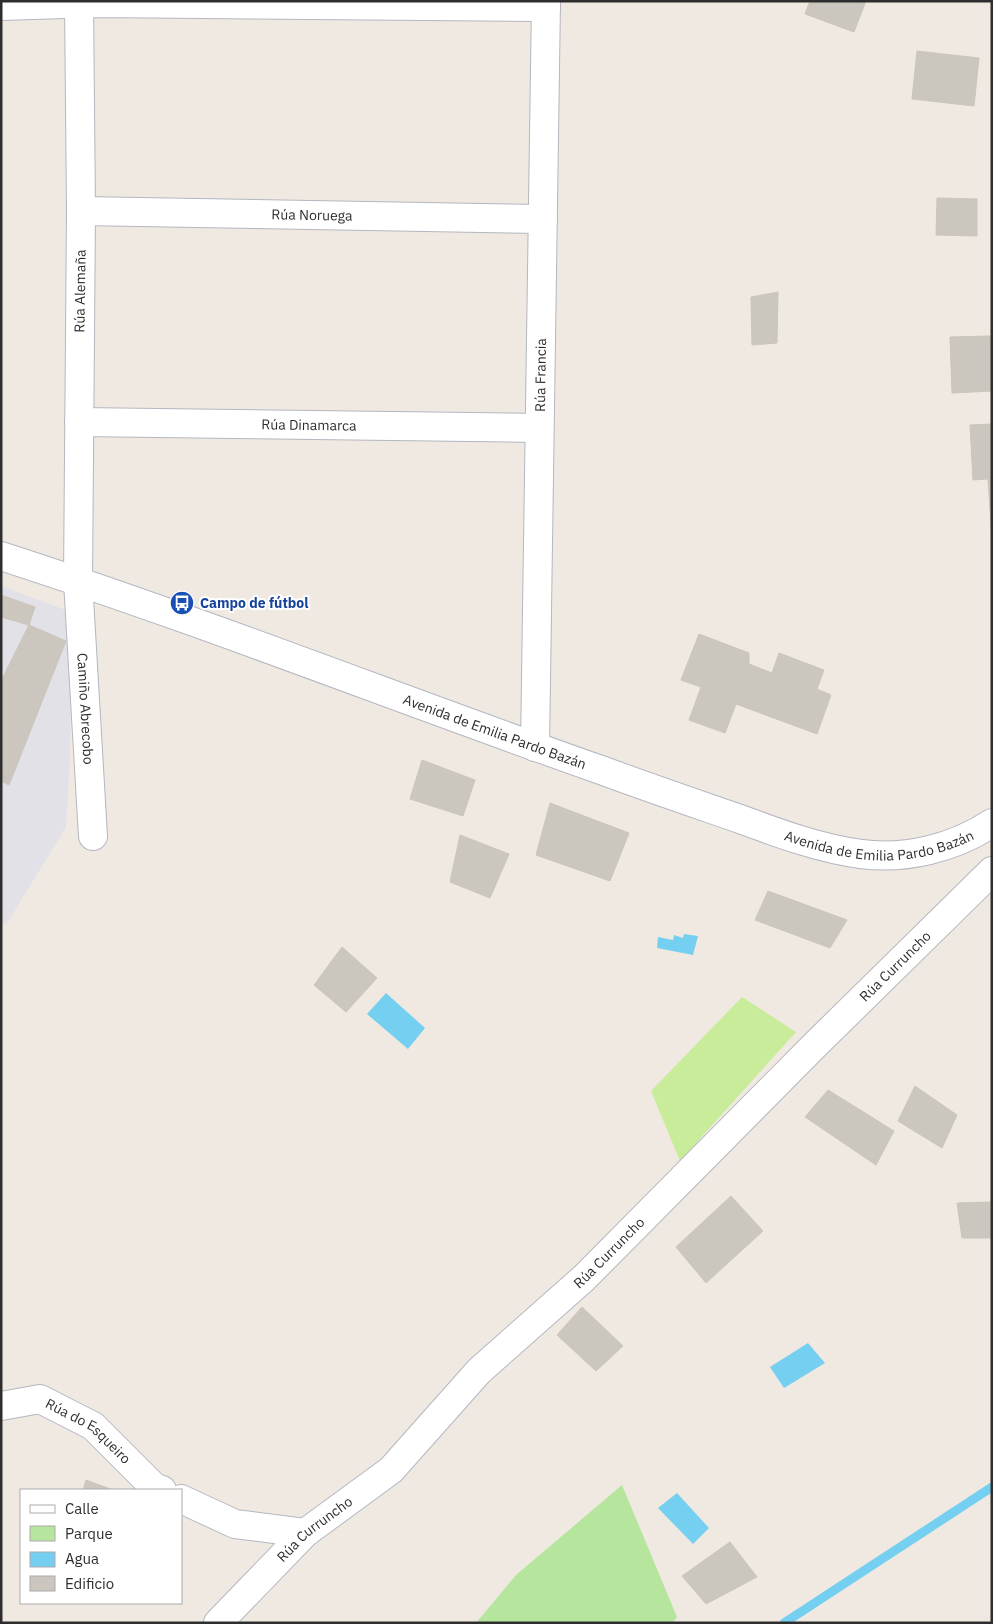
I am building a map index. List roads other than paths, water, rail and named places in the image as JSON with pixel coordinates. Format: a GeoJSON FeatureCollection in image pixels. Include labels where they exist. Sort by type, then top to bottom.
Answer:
{"type":"FeatureCollection","features":[{"type":"Feature","properties":{"kind":"street"},"geometry":{"type":"LineString","coordinates":[[1,6],[79,2],[546,4]]}},
{"type":"Feature","properties":{"kind":"street","name":"Rúa Alemaña"},"geometry":{"type":"LineString","coordinates":[[78,581],[81,211],[79,2]]}},
{"type":"Feature","properties":{"kind":"street","name":"Rúa Francia"},"geometry":{"type":"LineString","coordinates":[[535,747],[546,4]]}},
{"type":"Feature","properties":{"kind":"street","name":"Rúa Noruega"},"geometry":{"type":"LineString","coordinates":[[81,211],[543,219]]}},
{"type":"Feature","properties":{"kind":"street","name":"Rúa Dinamarca"},"geometry":{"type":"LineString","coordinates":[[79,422],[539,428]]}},
{"type":"Feature","properties":{"kind":"street","name":"Avenida de Emilia Pardo Bazán"},"geometry":{"type":"LineString","coordinates":[[1,556],[78,581],[535,747],[798,840],[861,854],[902,856],[943,847],[992,823]]}},
{"type":"Feature","properties":{"kind":"street","name":"Camiño Abrecobo"},"geometry":{"type":"LineString","coordinates":[[78,581],[93,836]]}},
{"type":"Feature","properties":{"kind":"street","name":"Rúa Curruncho"},"geometry":{"type":"LineString","coordinates":[[218,1623],[305,1533],[391,1470],[479,1371],[584,1278],[816,1044],[992,871]]}},
{"type":"Feature","properties":{"kind":"street","name":"Rúa do Esqueiro"},"geometry":{"type":"LineString","coordinates":[[1,1406],[40,1399],[94,1426],[154,1487],[159,1489]]}},
{"type":"Feature","properties":{"kind":"street"},"geometry":{"type":"LineString","coordinates":[[182,1499],[235,1524],[305,1533]]}},
{"type":"Feature","properties":{"kind":"water"},"geometry":{"type":"Polygon","coordinates":[[[684,934],[698,936],[693,955],[657,948],[658,937],[673,940],[674,935],[683,938],[684,934]]]}},
{"type":"Feature","properties":{"kind":"water"},"geometry":{"type":"Polygon","coordinates":[[[386,993],[425,1028],[408,1049],[367,1014],[386,993]]]}},
{"type":"Feature","properties":{"kind":"water"},"geometry":{"type":"Polygon","coordinates":[[[808,1343],[825,1363],[784,1388],[770,1367],[808,1343]]]}},
{"type":"Feature","properties":{"kind":"water"},"geometry":{"type":"Polygon","coordinates":[[[677,1493],[709,1528],[693,1544],[658,1508],[677,1493]]]}},
{"type":"Feature","properties":{"kind":"waterway"},"geometry":{"type":"LineString","coordinates":[[784,1623],[992,1487]]}},
{"type":"Feature","properties":{"kind":"place","name":"Campo de fútbol"},"geometry":{"type":"Point","coordinates":[182,603]}}]}
